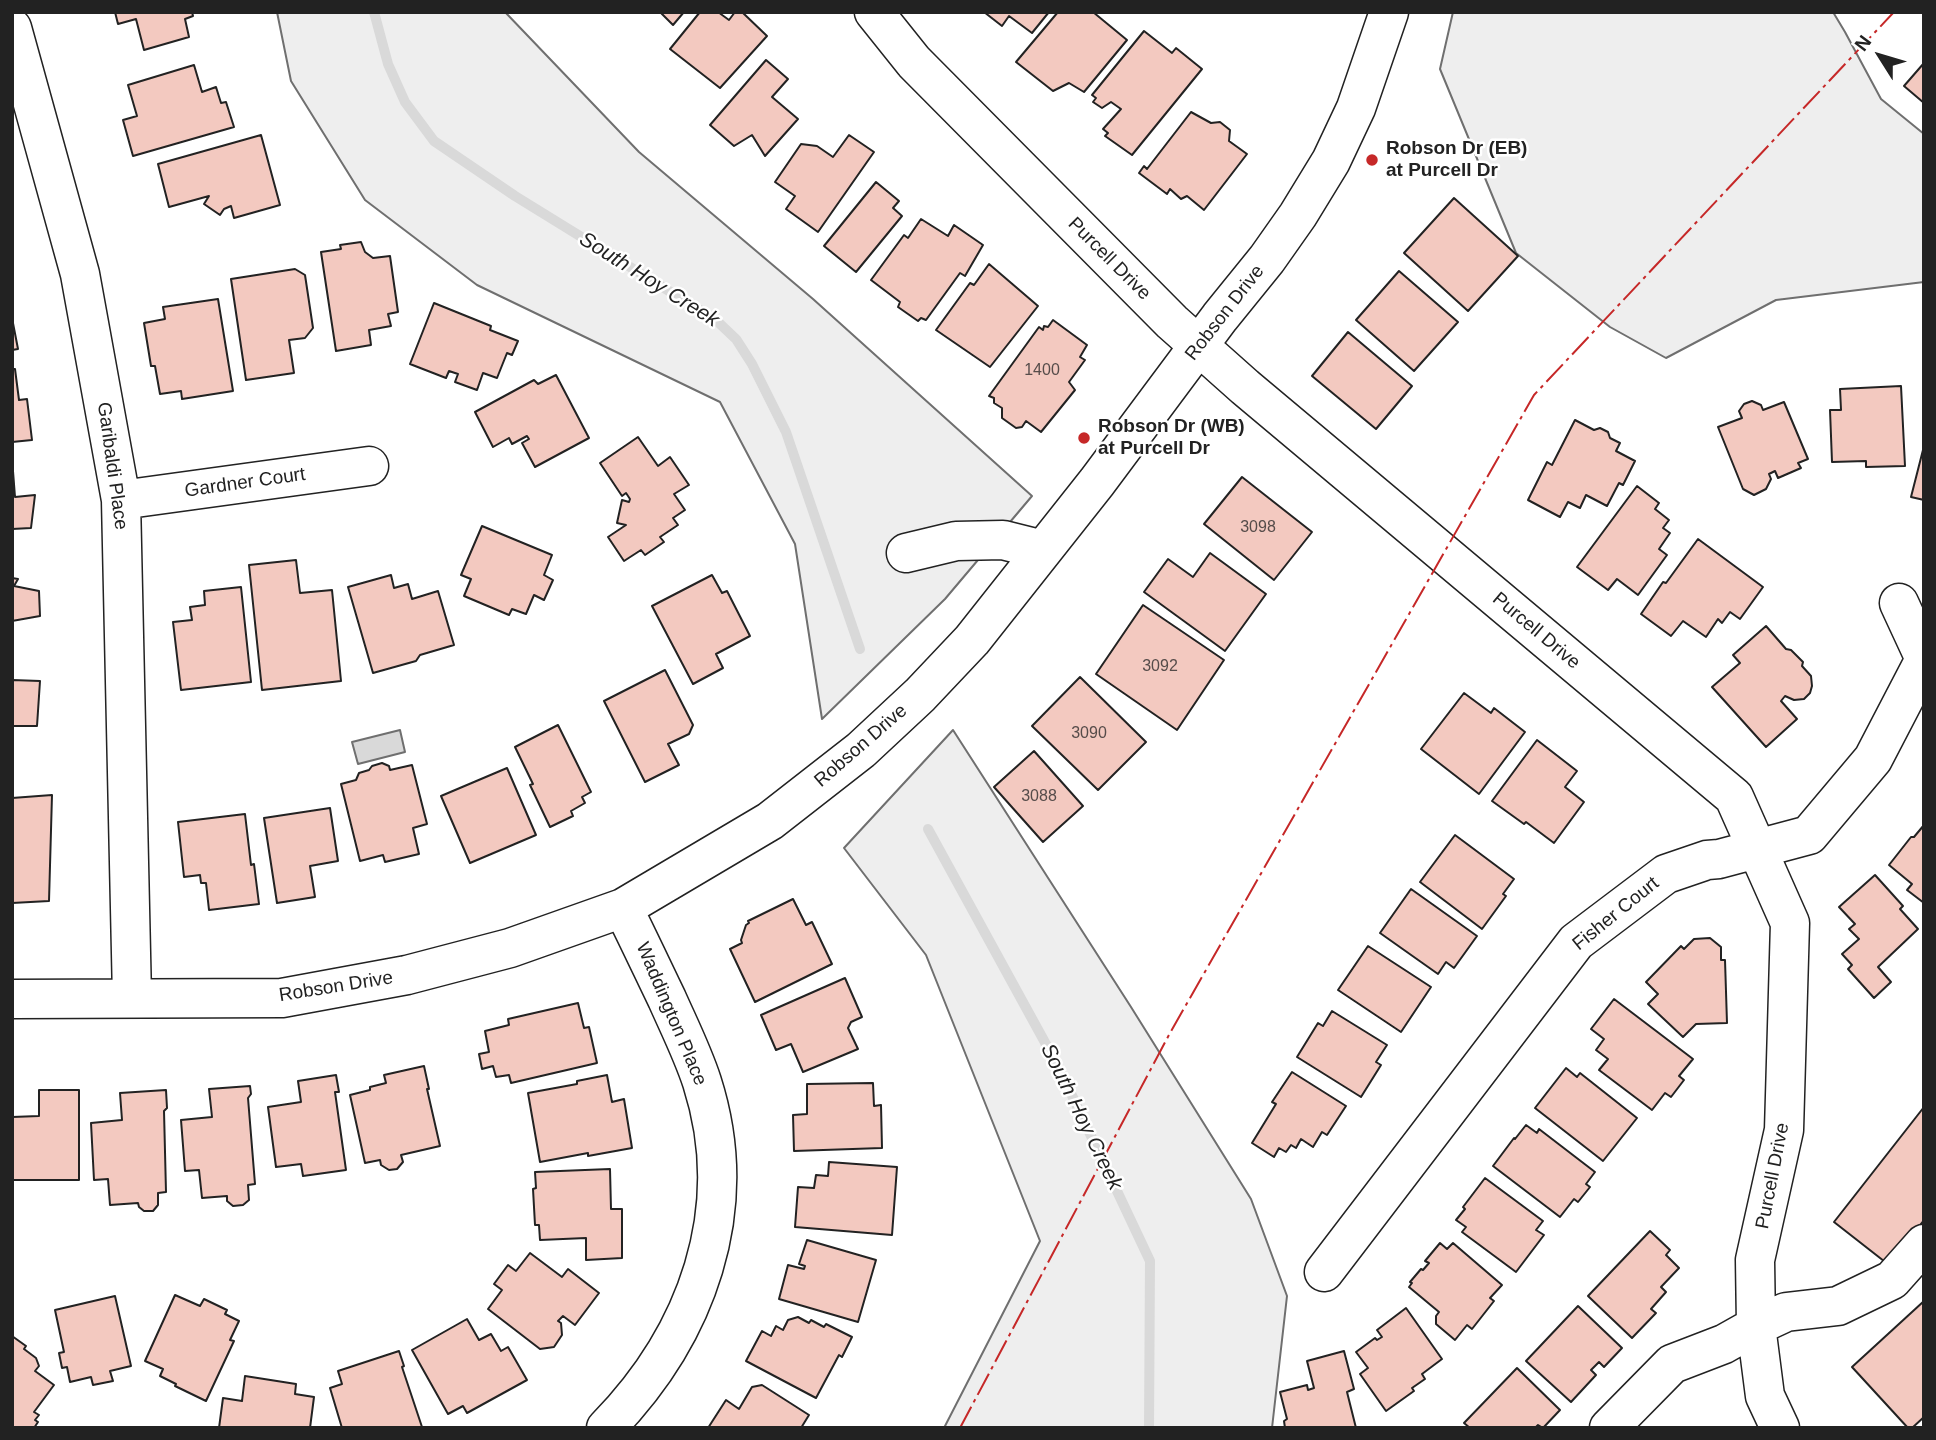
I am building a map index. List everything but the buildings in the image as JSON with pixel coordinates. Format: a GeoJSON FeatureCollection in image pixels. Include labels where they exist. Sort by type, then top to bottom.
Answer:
{"type":"FeatureCollection","features":[{"type":"Feature","properties":{"kind":"street","name":"Purcell Drive"},"geometry":{"type":"LineString","coordinates":[[874,12],[914,62],[1172,323],[1293,429],[1734,797],[1790,923],[1783,1143],[1755,1260],[1756,1326],[1765,1396],[1780,1428]]}},
{"type":"Feature","properties":{"kind":"street","name":"Robson Drive"},"geometry":{"type":"LineString","coordinates":[[12,999],[282,998],[407,975],[510,948],[623,908],[770,821],[861,750],[920,695],[972,640],[1267,259],[1331,161],[1356,108],[1389,12]]}},
{"type":"Feature","properties":{"kind":"street","name":"Garibaldi Place"},"geometry":{"type":"LineString","coordinates":[[12,28],[80,274],[121,500],[132,998]]}},
{"type":"Feature","properties":{"kind":"street","name":"Gardner Court"},"geometry":{"type":"LineString","coordinates":[[121,500],[369,466]]}},
{"type":"Feature","properties":{"kind":"street"},"geometry":{"type":"LineString","coordinates":[[906,554],[956,541],[1003,540],[1043,550]]}},
{"type":"Feature","properties":{"kind":"street","name":"Fisher Court"},"geometry":{"type":"LineString","coordinates":[[1324,1272],[1576,942],[1666,874],[1707,860],[1809,835],[1873,759],[1924,659],[1899,603]]}},
{"type":"Feature","properties":{"kind":"street","name":"Waddington Place"},"geometry":{"type":"LineString","coordinates":[[606,1428],[658,1365],[685,1318],[702,1278],[713,1235],[717,1188],[715,1140],[702,1083],[683,1034],[623,908]]}},
{"type":"Feature","properties":{"kind":"street"},"geometry":{"type":"LineString","coordinates":[[1609,1428],[1672,1364],[1724,1344],[1786,1312],[1838,1307],[1892,1280],[1924,1244]]}},
{"type":"Feature","properties":{"kind":"shaded area"},"geometry":{"type":"Polygon","coordinates":[[[277,12],[505,12],[639,152],[813,299],[1032,496],[945,599],[822,719],[795,544],[720,402],[477,285],[365,200],[291,81],[277,12]]]}},
{"type":"Feature","properties":{"kind":"shaded area"},"geometry":{"type":"Polygon","coordinates":[[[1453,12],[1833,12],[1881,99],[1924,134],[1924,282],[1776,300],[1666,358],[1610,327],[1516,253],[1440,69],[1453,12]]]}},
{"type":"Feature","properties":{"kind":"shaded area"},"geometry":{"type":"Polygon","coordinates":[[[400,730],[405,752],[358,764],[352,742],[400,730]]]}},
{"type":"Feature","properties":{"kind":"shaded area"},"geometry":{"type":"Polygon","coordinates":[[[953,730],[1251,1199],[1287,1296],[1272,1428],[944,1428],[1040,1241],[926,955],[844,848],[953,730]]]}},
{"type":"Feature","properties":{"kind":"waterway","name":"South Hoy Creek"},"geometry":{"type":"LineString","coordinates":[[374,12],[388,64],[405,102],[434,141],[515,196],[716,320],[736,339],[752,364],[786,432],[860,649]]}},
{"type":"Feature","properties":{"kind":"waterway","name":"South Hoy Creek"},"geometry":{"type":"LineString","coordinates":[[928,829],[1059,1068],[1150,1261],[1149,1428]]}},
{"type":"Feature","properties":{"kind":"power"},"geometry":{"type":"LineString","coordinates":[[960,1428],[1170,1033],[1534,395],[1894,12]]}},
{"type":"Feature","properties":{"kind":"place","name":"Robson Dr (EB) at Purcell Dr"},"geometry":{"type":"Point","coordinates":[1372,160]}},
{"type":"Feature","properties":{"kind":"place","name":"Robson Dr (WB) at Purcell Dr"},"geometry":{"type":"Point","coordinates":[1084,438]}}]}
